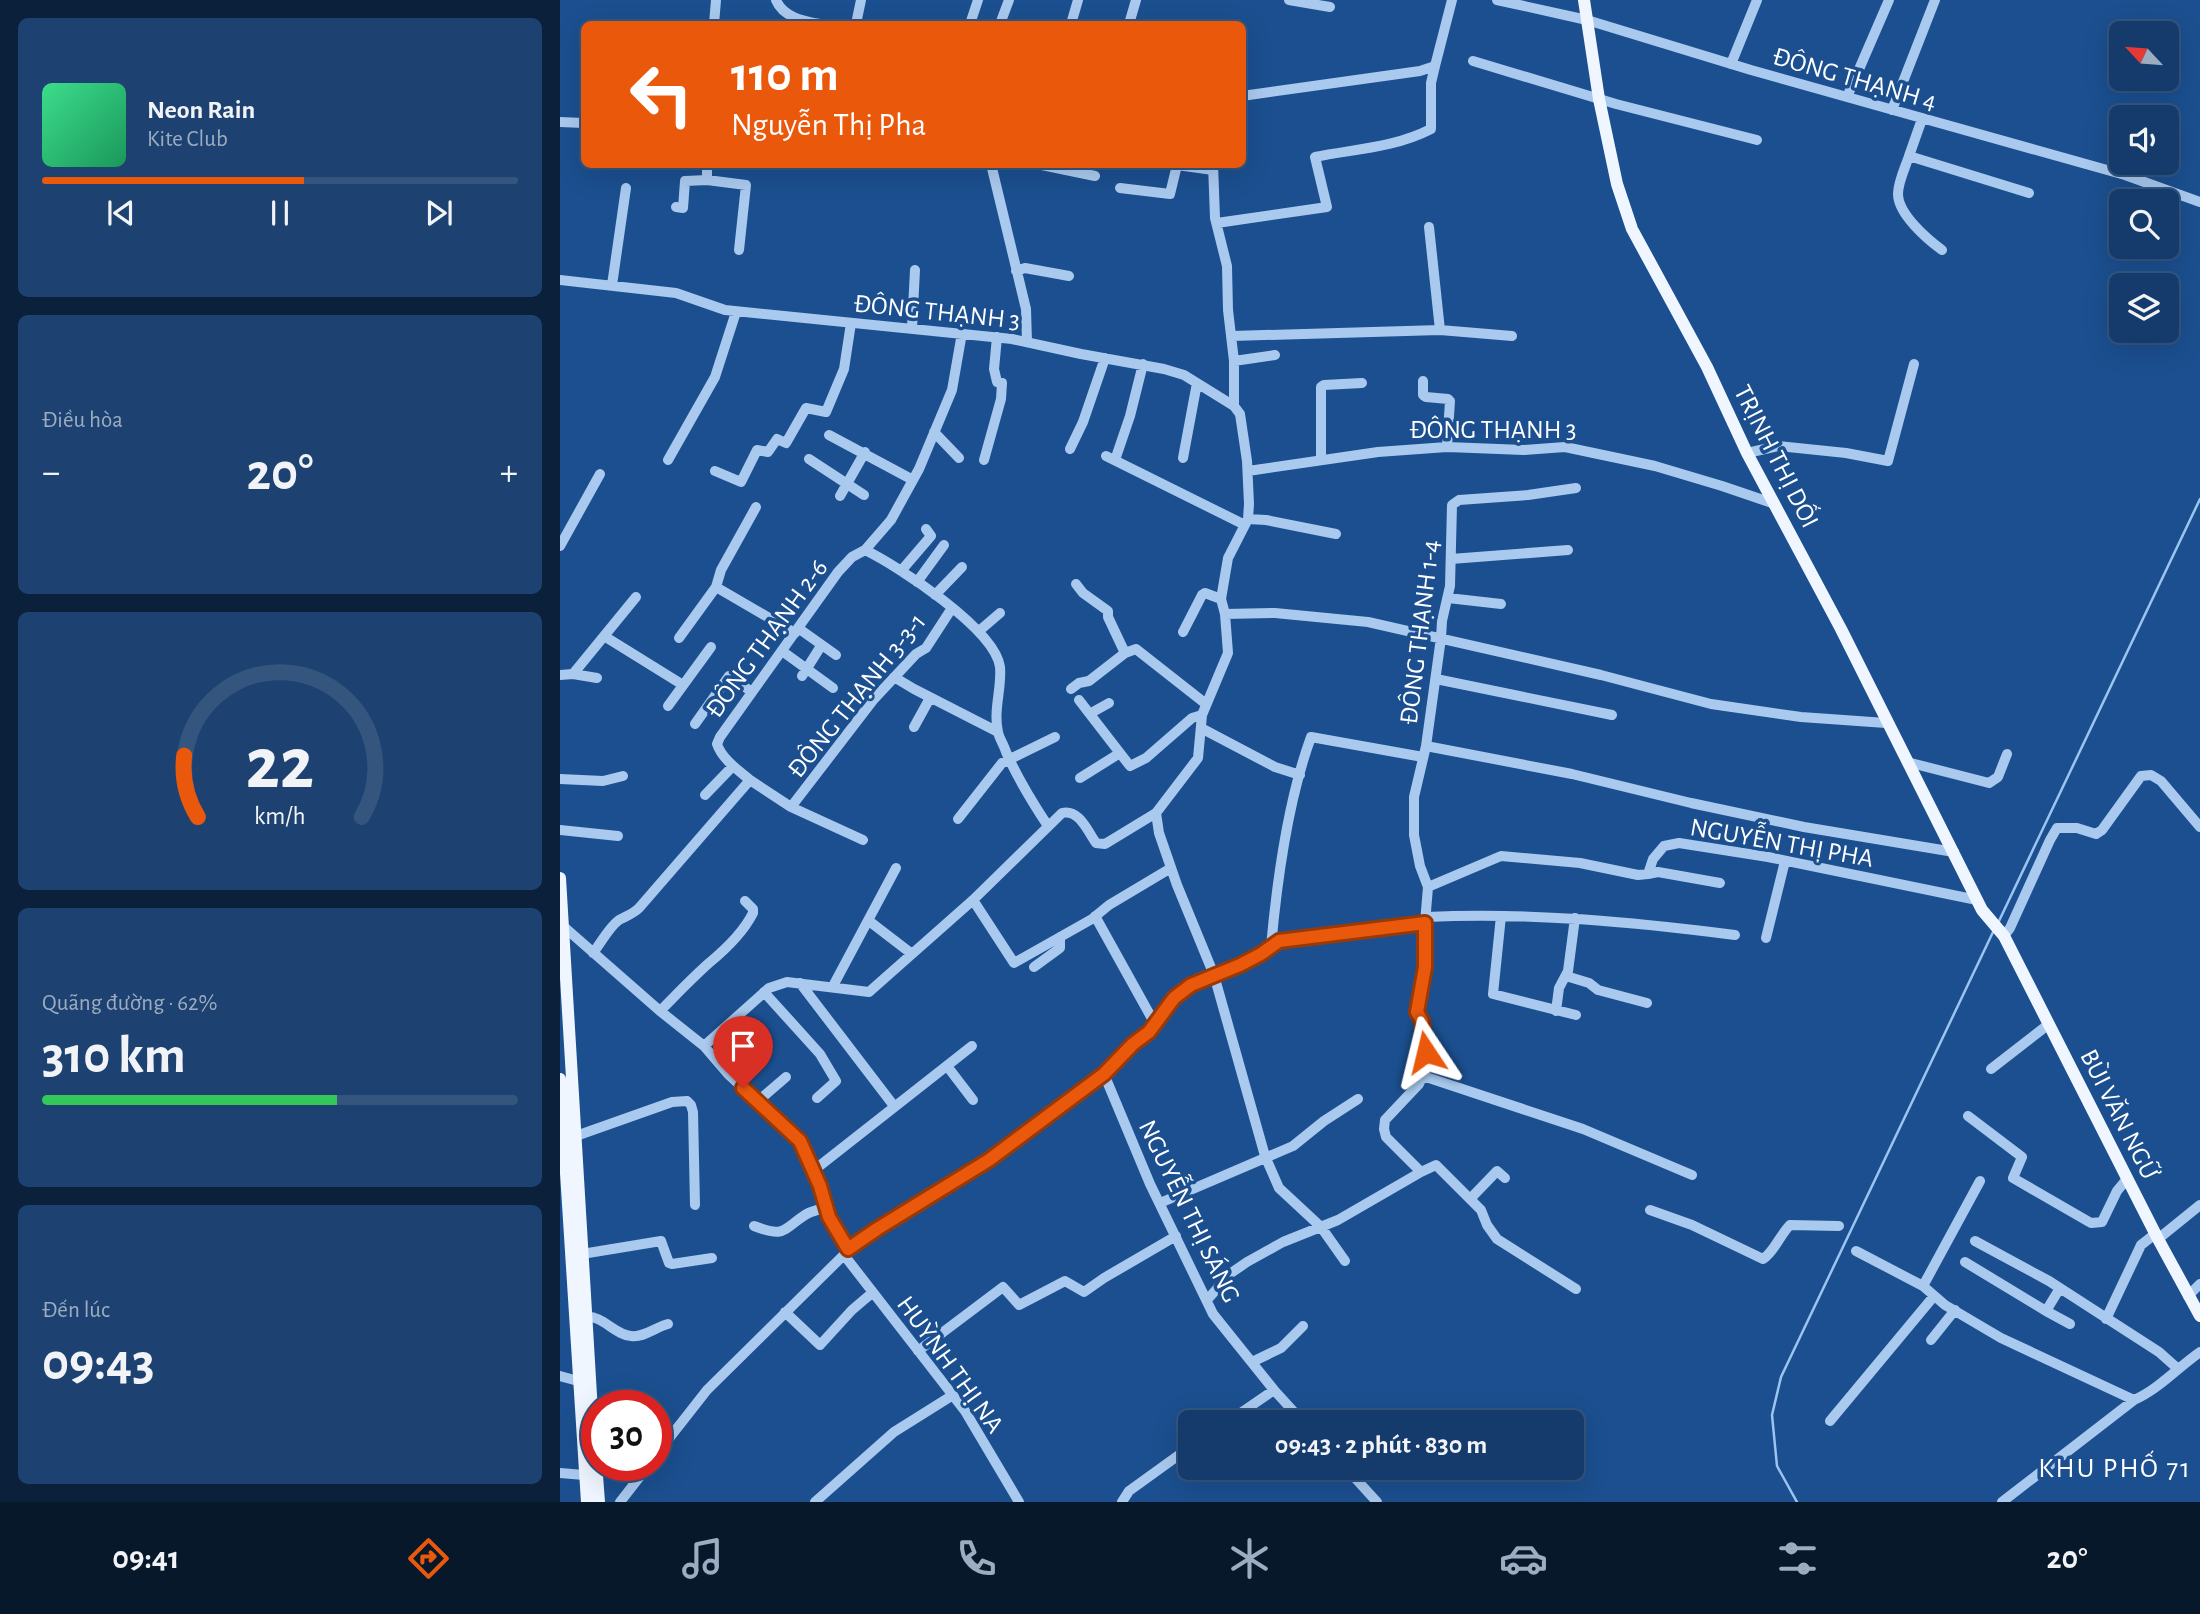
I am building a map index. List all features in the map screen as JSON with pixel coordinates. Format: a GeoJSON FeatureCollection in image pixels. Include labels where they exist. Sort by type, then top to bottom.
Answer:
{"type":"FeatureCollection","features":[{"type":"Feature","properties":{"kind":"main road","name":"TRỊNH THỊ DỐI"},"geometry":{"type":"LineString","coordinates":[[1584,0],[1599,99],[1625,213],[1641,248],[1707,367],[1747,453],[1836,619],[1886,723],[1978,900],[2002,934]]}},
{"type":"Feature","properties":{"kind":"main road"},"geometry":{"type":"LineString","coordinates":[[560,878],[599,1502]]}},
{"type":"Feature","properties":{"kind":"main road","name":"BÙI VĂN NGỮ"},"geometry":{"type":"LineString","coordinates":[[2002,934],[2156,1236],[2200,1316]]}},
{"type":"Feature","properties":{"kind":"main road"},"geometry":{"type":"LineString","coordinates":[[560,1079],[563,1196],[581,1428]]}},
{"type":"Feature","properties":{"kind":"main road"},"geometry":{"type":"LineString","coordinates":[[585,1481],[587,1502]]}},
{"type":"Feature","properties":{"kind":"street"},"geometry":{"type":"LineString","coordinates":[[714,21],[716,0]]}},
{"type":"Feature","properties":{"kind":"street"},"geometry":{"type":"LineString","coordinates":[[776,0],[783,11],[806,21]]}},
{"type":"Feature","properties":{"kind":"street"},"geometry":{"type":"LineString","coordinates":[[857,21],[861,0]]}},
{"type":"Feature","properties":{"kind":"street"},"geometry":{"type":"LineString","coordinates":[[971,21],[978,0]]}},
{"type":"Feature","properties":{"kind":"street"},"geometry":{"type":"LineString","coordinates":[[1001,21],[1009,0]]}},
{"type":"Feature","properties":{"kind":"street"},"geometry":{"type":"LineString","coordinates":[[1072,21],[1078,0]]}},
{"type":"Feature","properties":{"kind":"street"},"geometry":{"type":"LineString","coordinates":[[1130,21],[1136,0]]}},
{"type":"Feature","properties":{"kind":"street"},"geometry":{"type":"LineString","coordinates":[[1289,0],[1330,7]]}},
{"type":"Feature","properties":{"kind":"street"},"geometry":{"type":"LineString","coordinates":[[1217,223],[1326,207],[1315,158],[1347,150],[1359,152],[1413,138],[1432,129],[1431,83],[1452,0]]}},
{"type":"Feature","properties":{"kind":"street","name":"ĐÔNG THẠNH 4"},"geometry":{"type":"LineString","coordinates":[[1497,0],[1587,19],[1731,64],[2125,175],[2200,202]]}},
{"type":"Feature","properties":{"kind":"street"},"geometry":{"type":"LineString","coordinates":[[1731,64],[1757,0]]}},
{"type":"Feature","properties":{"kind":"street"},"geometry":{"type":"LineString","coordinates":[[1847,97],[1889,0]]}},
{"type":"Feature","properties":{"kind":"street"},"geometry":{"type":"LineString","coordinates":[[1892,110],[1935,0]]}},
{"type":"Feature","properties":{"kind":"street"},"geometry":{"type":"LineString","coordinates":[[1473,61],[1599,99],[1757,140]]}},
{"type":"Feature","properties":{"kind":"street"},"geometry":{"type":"LineString","coordinates":[[1246,95],[1420,71],[1435,66]]}},
{"type":"Feature","properties":{"kind":"street"},"geometry":{"type":"LineString","coordinates":[[1922,119],[1900,183],[1899,202],[1922,234],[1942,250]]}},
{"type":"Feature","properties":{"kind":"street"},"geometry":{"type":"LineString","coordinates":[[560,122],[581,123]]}},
{"type":"Feature","properties":{"kind":"street"},"geometry":{"type":"LineString","coordinates":[[1909,156],[2029,193]]}},
{"type":"Feature","properties":{"kind":"street"},"geometry":{"type":"LineString","coordinates":[[707,168],[707,180]]}},
{"type":"Feature","properties":{"kind":"street"},"geometry":{"type":"LineString","coordinates":[[992,168],[1026,309],[1027,342]]}},
{"type":"Feature","properties":{"kind":"street"},"geometry":{"type":"LineString","coordinates":[[1056,168],[1095,176]]}},
{"type":"Feature","properties":{"kind":"street"},"geometry":{"type":"LineString","coordinates":[[1120,188],[1170,194],[1176,168]]}},
{"type":"Feature","properties":{"kind":"street"},"geometry":{"type":"LineString","coordinates":[[704,1046],[769,988],[787,982],[869,992],[973,900],[1062,813],[1069,811],[1076,814],[1096,843],[1105,844],[1156,813],[1198,758],[1202,715],[1228,653],[1221,599],[1228,558],[1246,522],[1248,471],[1240,414],[1234,406],[1234,360],[1228,310],[1227,266],[1213,200],[1213,168]]}},
{"type":"Feature","properties":{"kind":"street"},"geometry":{"type":"LineString","coordinates":[[676,207],[684,208],[685,181],[707,180],[747,185],[739,250]]}},
{"type":"Feature","properties":{"kind":"street"},"geometry":{"type":"LineString","coordinates":[[612,285],[626,188]]}},
{"type":"Feature","properties":{"kind":"street"},"geometry":{"type":"LineString","coordinates":[[1429,227],[1440,330]]}},
{"type":"Feature","properties":{"kind":"street"},"geometry":{"type":"LineString","coordinates":[[1016,271],[1025,268],[1069,276]]}},
{"type":"Feature","properties":{"kind":"street"},"geometry":{"type":"LineString","coordinates":[[912,328],[915,270]]}},
{"type":"Feature","properties":{"kind":"street","name":"ĐÔNG THẠNH 3"},"geometry":{"type":"LineString","coordinates":[[560,280],[676,293],[736,312],[962,333],[1027,342],[1143,364],[1184,375],[1234,406]]}},
{"type":"Feature","properties":{"kind":"street"},"geometry":{"type":"LineString","coordinates":[[668,460],[715,377],[736,312]]}},
{"type":"Feature","properties":{"kind":"street"},"geometry":{"type":"LineString","coordinates":[[715,471],[741,482],[757,450],[768,452],[777,439],[786,443],[806,408],[826,412],[844,369],[851,323]]}},
{"type":"Feature","properties":{"kind":"street"},"geometry":{"type":"LineString","coordinates":[[1232,336],[1440,330],[1512,336]]}},
{"type":"Feature","properties":{"kind":"street"},"geometry":{"type":"LineString","coordinates":[[864,550],[891,520],[913,480],[952,390],[962,333]]}},
{"type":"Feature","properties":{"kind":"street"},"geometry":{"type":"LineString","coordinates":[[984,460],[1002,399],[1002,383],[997,382],[994,369],[998,337]]}},
{"type":"Feature","properties":{"kind":"street"},"geometry":{"type":"LineString","coordinates":[[1234,360],[1275,355]]}},
{"type":"Feature","properties":{"kind":"street"},"geometry":{"type":"LineString","coordinates":[[1070,449],[1083,422],[1105,358]]}},
{"type":"Feature","properties":{"kind":"street"},"geometry":{"type":"LineString","coordinates":[[1143,364],[1130,415],[1110,458],[1246,522],[1266,520],[1336,534]]}},
{"type":"Feature","properties":{"kind":"street"},"geometry":{"type":"LineString","coordinates":[[1747,453],[1777,446],[1846,453],[1888,461],[1914,364]]}},
{"type":"Feature","properties":{"kind":"street"},"geometry":{"type":"LineString","coordinates":[[1423,381],[1423,395],[1450,401],[1447,447]]}},
{"type":"Feature","properties":{"kind":"street"},"geometry":{"type":"LineString","coordinates":[[1183,458],[1197,383]]}},
{"type":"Feature","properties":{"kind":"street"},"geometry":{"type":"LineString","coordinates":[[1321,460],[1321,387],[1324,384],[1362,383]]}},
{"type":"Feature","properties":{"kind":"street"},"geometry":{"type":"LineString","coordinates":[[934,432],[960,458]]}},
{"type":"Feature","properties":{"kind":"street"},"geometry":{"type":"LineString","coordinates":[[829,435],[913,480]]}},
{"type":"Feature","properties":{"kind":"street","name":"ĐÔNG THẠNH 3"},"geometry":{"type":"LineString","coordinates":[[1248,471],[1378,452],[1447,447],[1524,450],[1581,448],[1722,485],[1775,504]]}},
{"type":"Feature","properties":{"kind":"street"},"geometry":{"type":"LineString","coordinates":[[840,496],[865,452]]}},
{"type":"Feature","properties":{"kind":"street"},"geometry":{"type":"LineString","coordinates":[[809,459],[863,495]]}},
{"type":"Feature","properties":{"kind":"street"},"geometry":{"type":"LineString","coordinates":[[560,546],[600,474]]}},
{"type":"Feature","properties":{"kind":"street","name":"ĐÔNG THẠNH 1-4"},"geometry":{"type":"LineString","coordinates":[[1428,887],[1419,866],[1414,835],[1415,797],[1425,752],[1442,621],[1451,586],[1452,505],[1460,500],[1576,488]]}},
{"type":"Feature","properties":{"kind":"street"},"geometry":{"type":"LineString","coordinates":[[679,638],[716,587],[721,570],[755,507]]}},
{"type":"Feature","properties":{"kind":"street"},"geometry":{"type":"LineString","coordinates":[[901,571],[931,536],[926,529]]}},
{"type":"Feature","properties":{"kind":"street"},"geometry":{"type":"LineString","coordinates":[[917,582],[944,545]]}},
{"type":"Feature","properties":{"kind":"street","name":"ĐÔNG THẠNH 2-6"},"geometry":{"type":"LineString","coordinates":[[733,766],[718,747],[720,737],[838,572],[852,557],[864,550],[917,582],[979,631],[1000,666],[998,732],[1020,784],[1048,826]]}},
{"type":"Feature","properties":{"kind":"street"},"geometry":{"type":"LineString","coordinates":[[1451,559],[1568,550]]}},
{"type":"Feature","properties":{"kind":"street"},"geometry":{"type":"LineString","coordinates":[[935,595],[962,567]]}},
{"type":"Feature","properties":{"kind":"street"},"geometry":{"type":"LineString","coordinates":[[1076,584],[1083,593],[1108,611],[1108,617],[1125,653]]}},
{"type":"Feature","properties":{"kind":"street"},"geometry":{"type":"LineString","coordinates":[[716,587],[836,655]]}},
{"type":"Feature","properties":{"kind":"street"},"geometry":{"type":"LineString","coordinates":[[1183,632],[1202,595],[1205,593],[1221,599]]}},
{"type":"Feature","properties":{"kind":"street"},"geometry":{"type":"LineString","coordinates":[[573,674],[636,597]]}},
{"type":"Feature","properties":{"kind":"street"},"geometry":{"type":"LineString","coordinates":[[1448,598],[1500,604]]}},
{"type":"Feature","properties":{"kind":"street","name":"ĐÔNG THẠNH 3-3-1"},"geometry":{"type":"LineString","coordinates":[[791,807],[874,699],[916,654],[926,648],[952,608]]}},
{"type":"Feature","properties":{"kind":"street"},"geometry":{"type":"LineString","coordinates":[[979,631],[1000,612]]}},
{"type":"Feature","properties":{"kind":"street"},"geometry":{"type":"LineString","coordinates":[[1225,614],[1275,613],[1368,622],[1601,675],[1711,704],[1801,717],[1886,723]]}},
{"type":"Feature","properties":{"kind":"street"},"geometry":{"type":"LineString","coordinates":[[604,636],[682,685]]}},
{"type":"Feature","properties":{"kind":"street"},"geometry":{"type":"LineString","coordinates":[[804,672],[821,646]]}},
{"type":"Feature","properties":{"kind":"street"},"geometry":{"type":"LineString","coordinates":[[668,706],[711,647]]}},
{"type":"Feature","properties":{"kind":"street"},"geometry":{"type":"LineString","coordinates":[[1071,689],[1079,683],[1089,681],[1125,653],[1136,649],[1206,704]]}},
{"type":"Feature","properties":{"kind":"street"},"geometry":{"type":"LineString","coordinates":[[782,651],[804,672],[834,688]]}},
{"type":"Feature","properties":{"kind":"street"},"geometry":{"type":"LineString","coordinates":[[560,675],[597,677]]}},
{"type":"Feature","properties":{"kind":"street"},"geometry":{"type":"LineString","coordinates":[[695,724],[729,676],[752,692]]}},
{"type":"Feature","properties":{"kind":"street"},"geometry":{"type":"LineString","coordinates":[[894,677],[998,732]]}},
{"type":"Feature","properties":{"kind":"street"},"geometry":{"type":"LineString","coordinates":[[1436,679],[1612,715]]}},
{"type":"Feature","properties":{"kind":"street"},"geometry":{"type":"LineString","coordinates":[[914,727],[930,698]]}},
{"type":"Feature","properties":{"kind":"street"},"geometry":{"type":"LineString","coordinates":[[1079,700],[1130,766],[1146,758],[1184,723],[1202,715]]}},
{"type":"Feature","properties":{"kind":"street"},"geometry":{"type":"LineString","coordinates":[[1091,713],[1108,703]]}},
{"type":"Feature","properties":{"kind":"street"},"geometry":{"type":"LineString","coordinates":[[1201,728],[1275,767],[1300,775]]}},
{"type":"Feature","properties":{"kind":"street"},"geometry":{"type":"LineString","coordinates":[[958,819],[1002,763],[1055,737]]}},
{"type":"Feature","properties":{"kind":"street"},"geometry":{"type":"LineString","coordinates":[[1271,947],[1276,897],[1300,775],[1311,737],[1572,774],[1804,827],[1954,852]]}},
{"type":"Feature","properties":{"kind":"street"},"geometry":{"type":"LineString","coordinates":[[1080,778],[1120,753]]}},
{"type":"Feature","properties":{"kind":"street"},"geometry":{"type":"LineString","coordinates":[[1907,762],[1989,782],[1998,776],[2007,754]]}},
{"type":"Feature","properties":{"kind":"street"},"geometry":{"type":"LineString","coordinates":[[705,795],[733,766],[791,807],[863,840]]}},
{"type":"Feature","properties":{"kind":"street"},"geometry":{"type":"LineString","coordinates":[[2002,934],[2010,928],[2057,828],[2077,828],[2096,834],[2102,830],[2141,776],[2151,775],[2161,781],[2200,827]]}},
{"type":"Feature","properties":{"kind":"street"},"geometry":{"type":"LineString","coordinates":[[560,779],[603,781],[623,776]]}},
{"type":"Feature","properties":{"kind":"street"},"geometry":{"type":"LineString","coordinates":[[593,953],[612,926],[639,908],[750,780]]}},
{"type":"Feature","properties":{"kind":"street"},"geometry":{"type":"LineString","coordinates":[[1156,813],[1159,833],[1171,868],[1214,975],[1265,1156],[1279,1188],[1321,1227],[1345,1261]]}},
{"type":"Feature","properties":{"kind":"street"},"geometry":{"type":"LineString","coordinates":[[560,830],[618,836]]}},
{"type":"Feature","properties":{"kind":"street","name":"NGUYỄN THỊ PHA"},"geometry":{"type":"LineString","coordinates":[[1648,874],[1653,859],[1664,846],[1679,844],[1785,861],[1978,900]]}},
{"type":"Feature","properties":{"kind":"street"},"geometry":{"type":"LineString","coordinates":[[1421,1171],[1387,1137],[1384,1129],[1385,1120],[1419,1084],[1423,1076],[1426,1052],[1422,1021],[1417,1012],[1425,967],[1428,887],[1501,856],[1580,863],[1638,875],[1658,872],[1720,883]]}},
{"type":"Feature","properties":{"kind":"street"},"geometry":{"type":"LineString","coordinates":[[1766,938],[1785,861]]}},
{"type":"Feature","properties":{"kind":"street"},"geometry":{"type":"LineString","coordinates":[[833,986],[896,868]]}},
{"type":"Feature","properties":{"kind":"street"},"geometry":{"type":"LineString","coordinates":[[973,900],[1014,963],[1171,868]]}},
{"type":"Feature","properties":{"kind":"street"},"geometry":{"type":"LineString","coordinates":[[660,1011],[723,954],[736,937],[753,913],[753,909],[744,901]]}},
{"type":"Feature","properties":{"kind":"street"},"geometry":{"type":"LineString","coordinates":[[1095,916],[1155,1024]]}},
{"type":"Feature","properties":{"kind":"street"},"geometry":{"type":"LineString","coordinates":[[1501,916],[1493,994],[1576,1015]]}},
{"type":"Feature","properties":{"kind":"street"},"geometry":{"type":"LineString","coordinates":[[672,1435],[707,1390],[846,1252],[904,1212],[989,1160],[1104,1074],[1155,1024],[1174,998],[1191,985],[1240,965],[1279,941],[1426,920],[1501,916],[1633,922],[1735,935]]}},
{"type":"Feature","properties":{"kind":"street"},"geometry":{"type":"LineString","coordinates":[[1556,1011],[1559,988],[1566,976],[1575,918]]}},
{"type":"Feature","properties":{"kind":"street"},"geometry":{"type":"LineString","coordinates":[[869,921],[912,954]]}},
{"type":"Feature","properties":{"kind":"street","name":"HUỲNH THỊ NA"},"geometry":{"type":"LineString","coordinates":[[563,926],[704,1046],[757,1102],[800,1141],[846,1252],[872,1293],[965,1411],[1018,1502]]}},
{"type":"Feature","properties":{"kind":"street"},"geometry":{"type":"LineString","coordinates":[[1034,967],[1060,948],[1060,937]]}},
{"type":"Feature","properties":{"kind":"street"},"geometry":{"type":"LineString","coordinates":[[1566,976],[1598,990],[1647,1003]]}},
{"type":"Feature","properties":{"kind":"street"},"geometry":{"type":"LineString","coordinates":[[800,983],[894,1106]]}},
{"type":"Feature","properties":{"kind":"street"},"geometry":{"type":"LineString","coordinates":[[764,992],[820,1054],[836,1081],[817,1098]]}},
{"type":"Feature","properties":{"kind":"street"},"geometry":{"type":"LineString","coordinates":[[1991,1069],[2049,1024]]}},
{"type":"Feature","properties":{"kind":"street"},"geometry":{"type":"LineString","coordinates":[[813,1171],[972,1046]]}},
{"type":"Feature","properties":{"kind":"street"},"geometry":{"type":"LineString","coordinates":[[947,1066],[973,1100]]}},
{"type":"Feature","properties":{"kind":"street","name":"NGUYỄN THỊ SÁNG"},"geometry":{"type":"LineString","coordinates":[[1104,1074],[1160,1203],[1213,1314],[1292,1410]]}},
{"type":"Feature","properties":{"kind":"street"},"geometry":{"type":"LineString","coordinates":[[1423,1076],[1583,1129],[1692,1175]]}},
{"type":"Feature","properties":{"kind":"street"},"geometry":{"type":"LineString","coordinates":[[757,1102],[786,1077]]}},
{"type":"Feature","properties":{"kind":"street"},"geometry":{"type":"LineString","coordinates":[[1160,1203],[1293,1146],[1358,1099]]}},
{"type":"Feature","properties":{"kind":"street"},"geometry":{"type":"LineString","coordinates":[[576,1136],[672,1102],[687,1101],[693,1112],[695,1205]]}},
{"type":"Feature","properties":{"kind":"street"},"geometry":{"type":"LineString","coordinates":[[1968,1116],[2022,1157],[2013,1178],[2091,1223],[2102,1222],[2116,1191],[2127,1179]]}},
{"type":"Feature","properties":{"kind":"street"},"geometry":{"type":"LineString","coordinates":[[1207,1300],[1231,1273],[1247,1262],[1283,1242],[1338,1220],[1421,1171],[1436,1165],[1481,1210],[1497,1239],[1576,1289]]}},
{"type":"Feature","properties":{"kind":"street"},"geometry":{"type":"LineString","coordinates":[[1471,1198],[1497,1171],[1505,1178]]}},
{"type":"Feature","properties":{"kind":"street"},"geometry":{"type":"LineString","coordinates":[[1923,1286],[1980,1181]]}},
{"type":"Feature","properties":{"kind":"street"},"geometry":{"type":"LineString","coordinates":[[2106,1319],[2141,1245],[2200,1205]]}},
{"type":"Feature","properties":{"kind":"street"},"geometry":{"type":"LineString","coordinates":[[754,1226],[768,1231],[780,1231],[794,1225],[803,1216],[826,1208]]}},
{"type":"Feature","properties":{"kind":"street"},"geometry":{"type":"LineString","coordinates":[[1650,1210],[1692,1225],[1763,1259],[1768,1257],[1790,1225],[1839,1226]]}},
{"type":"Feature","properties":{"kind":"street"},"geometry":{"type":"LineString","coordinates":[[918,1351],[1003,1287],[1019,1305],[1065,1281],[1084,1292],[1176,1236]]}},
{"type":"Feature","properties":{"kind":"street"},"geometry":{"type":"LineString","coordinates":[[582,1254],[662,1241],[669,1263],[712,1258]]}},
{"type":"Feature","properties":{"kind":"street"},"geometry":{"type":"LineString","coordinates":[[1975,1241],[2060,1288],[2159,1353],[2177,1368]]}},
{"type":"Feature","properties":{"kind":"street"},"geometry":{"type":"LineString","coordinates":[[1856,1251],[1923,1286],[1934,1296],[2001,1338],[2134,1400]]}},
{"type":"Feature","properties":{"kind":"street"},"geometry":{"type":"LineString","coordinates":[[1965,1262],[2070,1324]]}},
{"type":"Feature","properties":{"kind":"street"},"geometry":{"type":"LineString","coordinates":[[2188,1296],[2200,1284]]}},
{"type":"Feature","properties":{"kind":"street"},"geometry":{"type":"LineString","coordinates":[[2046,1311],[2060,1288]]}},
{"type":"Feature","properties":{"kind":"street"},"geometry":{"type":"LineString","coordinates":[[785,1312],[820,1345],[872,1293]]}},
{"type":"Feature","properties":{"kind":"street"},"geometry":{"type":"LineString","coordinates":[[1830,1421],[1934,1296]]}},
{"type":"Feature","properties":{"kind":"street"},"geometry":{"type":"LineString","coordinates":[[1931,1340],[1955,1310]]}},
{"type":"Feature","properties":{"kind":"street"},"geometry":{"type":"LineString","coordinates":[[586,1317],[592,1316],[632,1337],[668,1324]]}},
{"type":"Feature","properties":{"kind":"street"},"geometry":{"type":"LineString","coordinates":[[1252,1362],[1281,1348],[1303,1326]]}},
{"type":"Feature","properties":{"kind":"street"},"geometry":{"type":"LineString","coordinates":[[2002,1502],[2134,1400],[2150,1393],[2177,1368],[2200,1352]]}},
{"type":"Feature","properties":{"kind":"street"},"geometry":{"type":"LineString","coordinates":[[560,1376],[578,1381]]}},
{"type":"Feature","properties":{"kind":"street"},"geometry":{"type":"LineString","coordinates":[[1245,1410],[1274,1390]]}},
{"type":"Feature","properties":{"kind":"street"},"geometry":{"type":"LineString","coordinates":[[815,1502],[894,1432],[953,1395]]}},
{"type":"Feature","properties":{"kind":"street"},"geometry":{"type":"LineString","coordinates":[[1122,1502],[1129,1491],[1178,1456]]}},
{"type":"Feature","properties":{"kind":"street"},"geometry":{"type":"LineString","coordinates":[[560,1474],[581,1475]]}},
{"type":"Feature","properties":{"kind":"street"},"geometry":{"type":"LineString","coordinates":[[1357,1480],[1377,1502]]}},
{"type":"Feature","properties":{"kind":"street"},"geometry":{"type":"LineString","coordinates":[[620,1502],[636,1481]]}},
{"type":"Feature","properties":{"kind":"waterway"},"geometry":{"type":"LineString","coordinates":[[1999,921],[2200,499]]}},
{"type":"Feature","properties":{"kind":"waterway"},"geometry":{"type":"LineString","coordinates":[[1797,1502],[1777,1466],[1772,1415],[1781,1377],[1994,930]]}},
{"type":"Feature","properties":{"kind":"district","name":"KHU PHỐ 71"},"geometry":{"type":"Point","coordinates":[2115,1467]}},
{"type":"Feature","properties":{"kind":"route"},"geometry":{"type":"LineString","coordinates":[[743,1088],[800,1141],[820,1186],[829,1217],[848,1249],[989,1160],[1104,1074],[1133,1044],[1149,1032],[1174,998],[1191,985],[1240,965],[1279,941],[1402,928],[1425,923],[1425,967],[1417,1012],[1422,1021],[1426,1052]]}}]}
